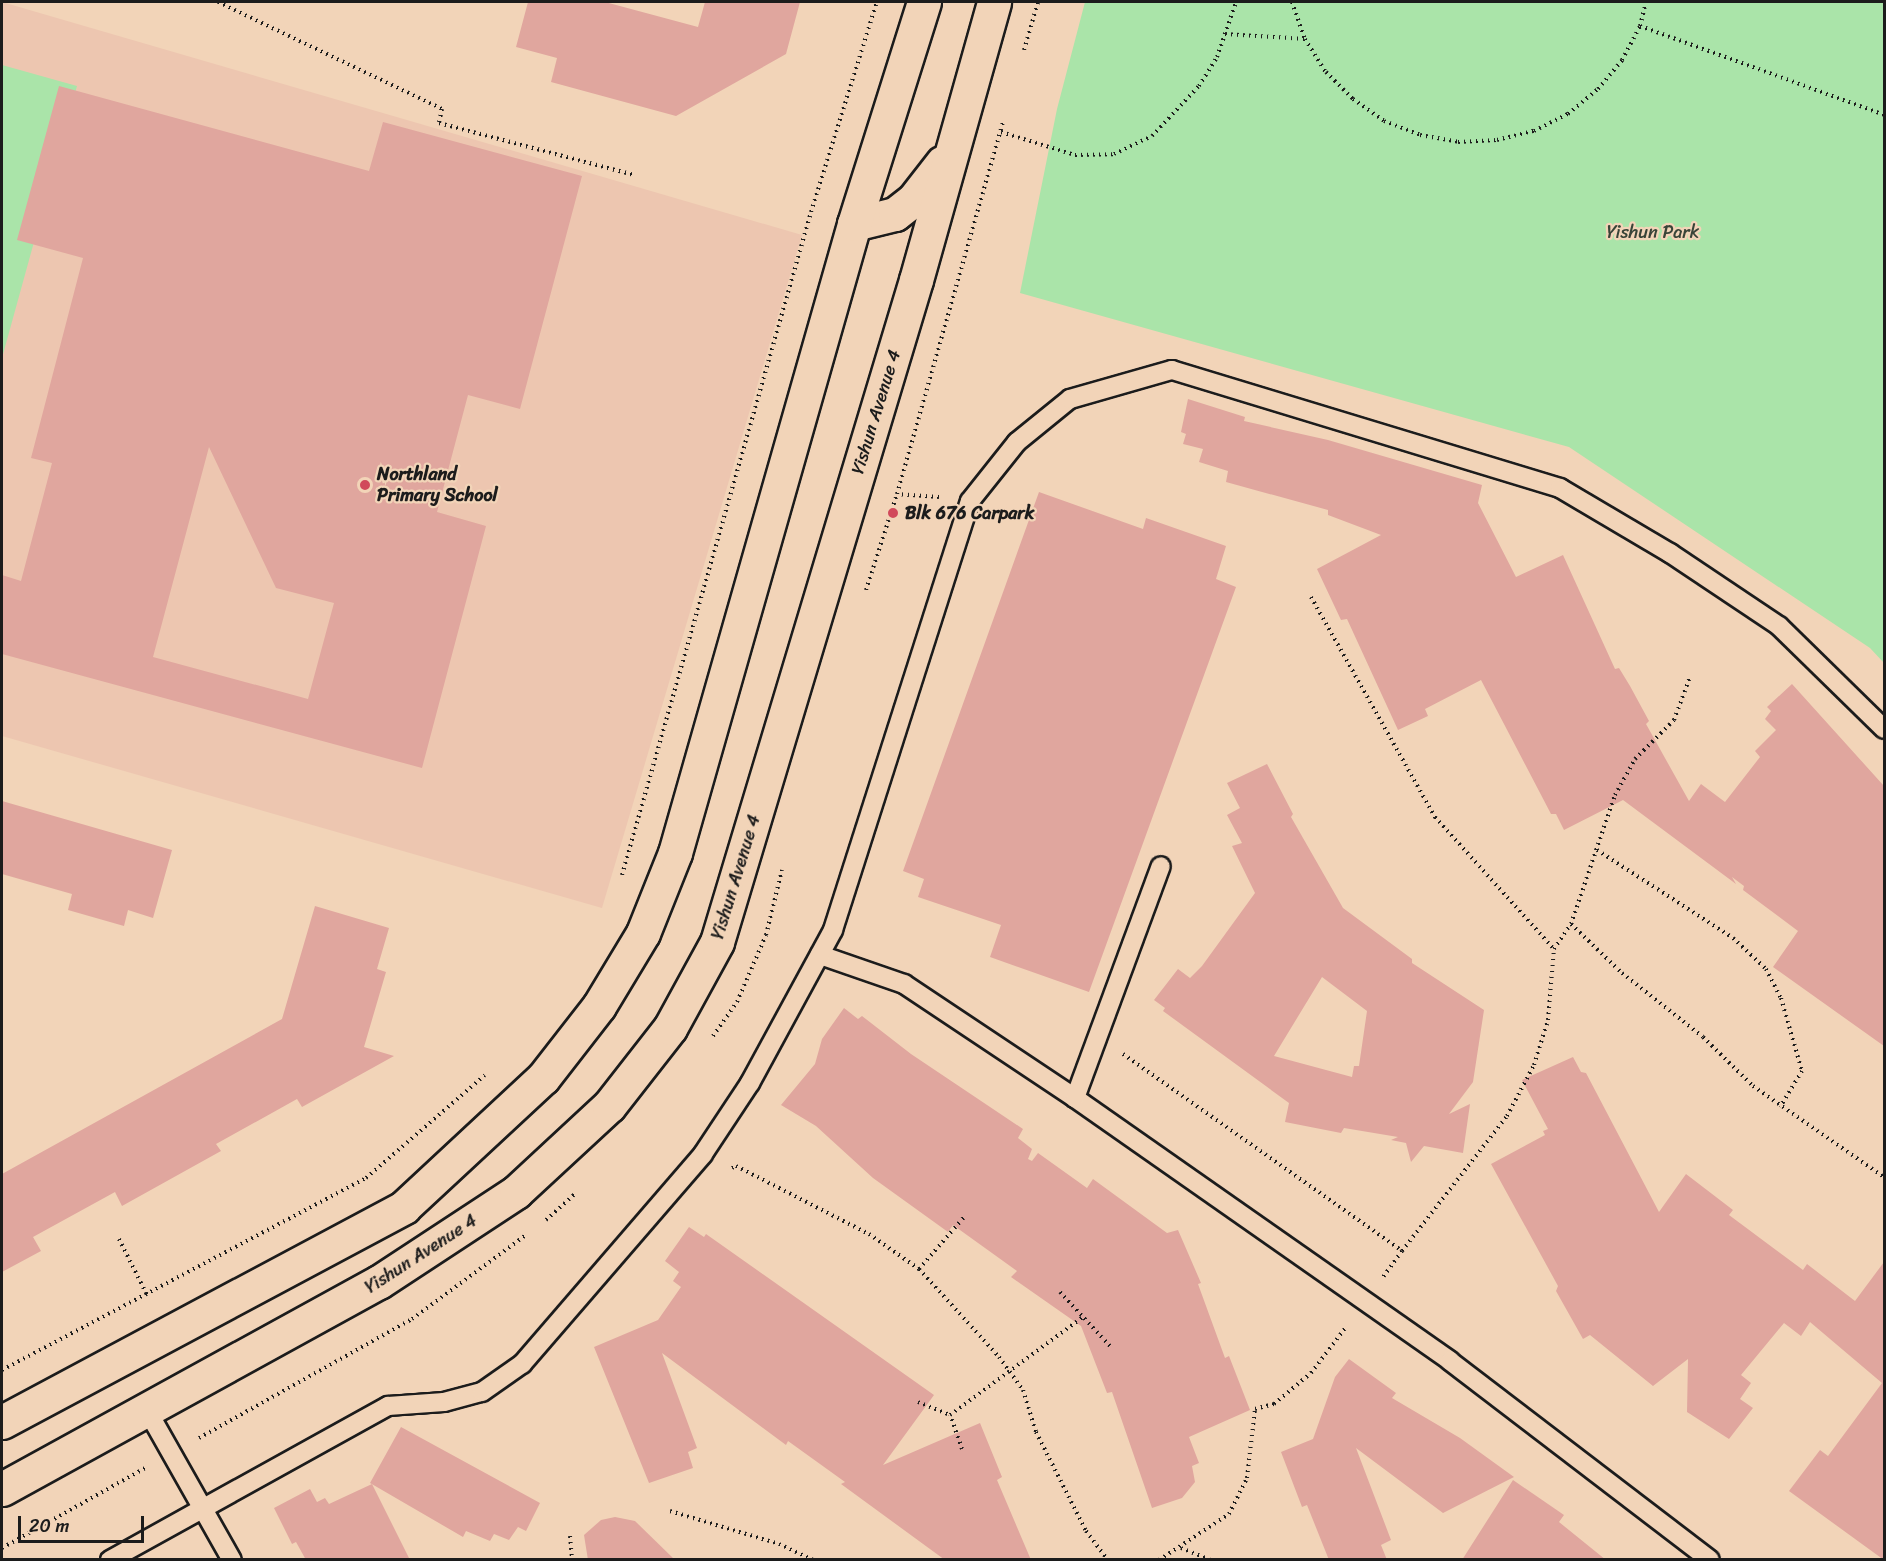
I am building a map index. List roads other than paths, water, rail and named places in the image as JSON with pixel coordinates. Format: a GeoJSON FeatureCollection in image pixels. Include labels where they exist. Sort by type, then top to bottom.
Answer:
{"type":"FeatureCollection","features":[{"type":"Feature","properties":{"kind":"street"},"geometry":{"type":"LineString","coordinates":[[2,1422],[404,1207],[543,1078],[599,1006],[643,933],[675,853],[854,224],[924,2]]}},
{"type":"Feature","properties":{"kind":"street","name":"Yishun Avenue 4"},"geometry":{"type":"LineString","coordinates":[[2,1489],[379,1282],[516,1192],[609,1106],[670,1028],[717,942],[954,148],[994,2]]}},
{"type":"Feature","properties":{"kind":"street"},"geometry":{"type":"LineString","coordinates":[[854,224],[895,214],[914,199],[954,148]]}},
{"type":"Feature","properties":{"kind":"lane"},"geometry":{"type":"LineString","coordinates":[[110,1560],[388,1406],[444,1402],[482,1392],[522,1364],[703,1154],[750,1083],[833,930],[970,501],[1017,442],[1070,399],[1172,370],[1560,488],[1670,553],[1779,626],[1884,729]]}},
{"type":"Feature","properties":{"kind":"lane"},"geometry":{"type":"LineString","coordinates":[[1075,1098],[1161,866]]}},
{"type":"Feature","properties":{"kind":"lane"},"geometry":{"type":"LineString","coordinates":[[820,955],[904,984],[1075,1098],[1450,1361],[1710,1560]]}},
{"type":"Feature","properties":{"kind":"lane"},"geometry":{"type":"LineString","coordinates":[[147,1410],[232,1560]]}},
{"type":"Feature","properties":{"kind":"place","name":"Northland Primary School"},"geometry":{"type":"Point","coordinates":[365,485]}},
{"type":"Feature","properties":{"kind":"place","name":"Blk 676 Carpark"},"geometry":{"type":"Point","coordinates":[893,513]}},
{"type":"Feature","properties":{"kind":"park label","name":"Yishun Park"},"geometry":{"type":"Point","coordinates":[1653,232]}}]}
